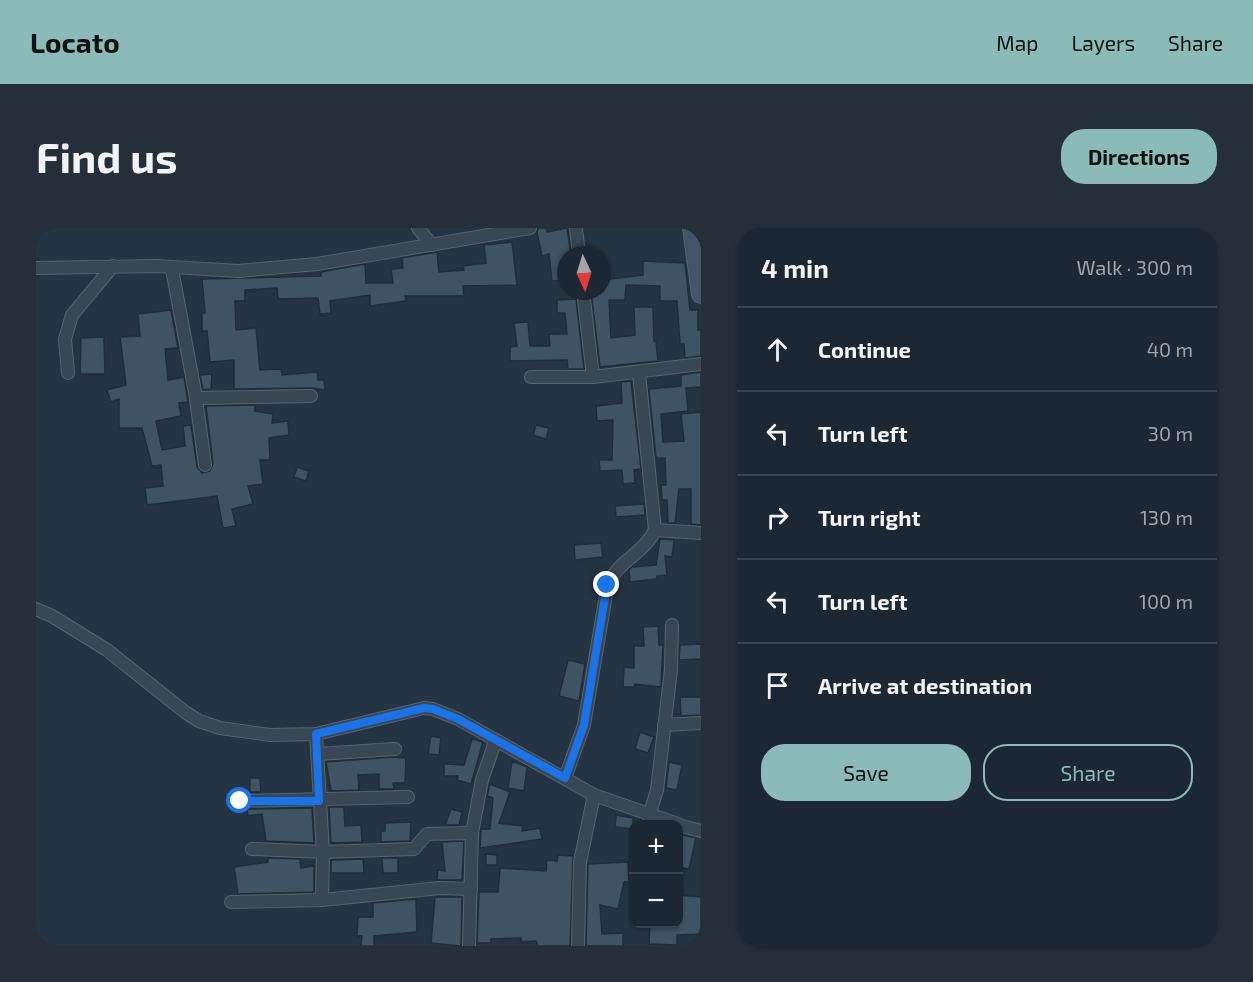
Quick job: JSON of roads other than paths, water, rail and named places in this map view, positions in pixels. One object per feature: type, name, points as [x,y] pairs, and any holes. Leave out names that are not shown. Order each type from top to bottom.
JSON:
[{"type":"street","points":[[36,268],[113,266],[238,271],[295,266],[530,228]]},
{"type":"street","points":[[576,228],[578,246]]},
{"type":"street","points":[[692,228],[701,294]]},
{"type":"street","points":[[419,230],[432,245]]},
{"type":"street","points":[[68,373],[66,339],[72,315],[113,266]]},
{"type":"street","points":[[172,269],[196,398],[205,465]]},
{"type":"street","points":[[584,300],[592,377]]},
{"type":"street","points":[[531,377],[592,377],[701,364]]},
{"type":"street","points":[[569,769],[584,725],[608,583],[619,566],[649,540],[655,530],[639,373]]},
{"type":"street","points":[[196,398],[311,396]]},
{"type":"street","points":[[655,530],[701,533]]},
{"type":"street","points":[[36,609],[52,616],[107,650],[199,721],[220,728],[270,735],[316,734],[429,708],[458,719],[495,742],[569,769],[594,795],[651,812],[668,820]]},
{"type":"street","points":[[651,812],[657,790],[671,669],[672,625]]},
{"type":"street","points":[[664,725],[701,723]]},
{"type":"street","points":[[316,734],[323,852],[322,900]]},
{"type":"street","points":[[469,946],[472,833],[482,780],[495,742]]},
{"type":"street","points":[[318,753],[395,748]]},
{"type":"street","points":[[578,946],[580,862],[594,795]]},
{"type":"street","points":[[240,801],[319,801],[408,797]]},
{"type":"street","points":[[683,826],[701,831]]},
{"type":"street","points":[[252,849],[323,852],[414,849],[427,834],[472,833]]},
{"type":"street","points":[[231,902],[322,900],[440,888],[471,889]]}]
